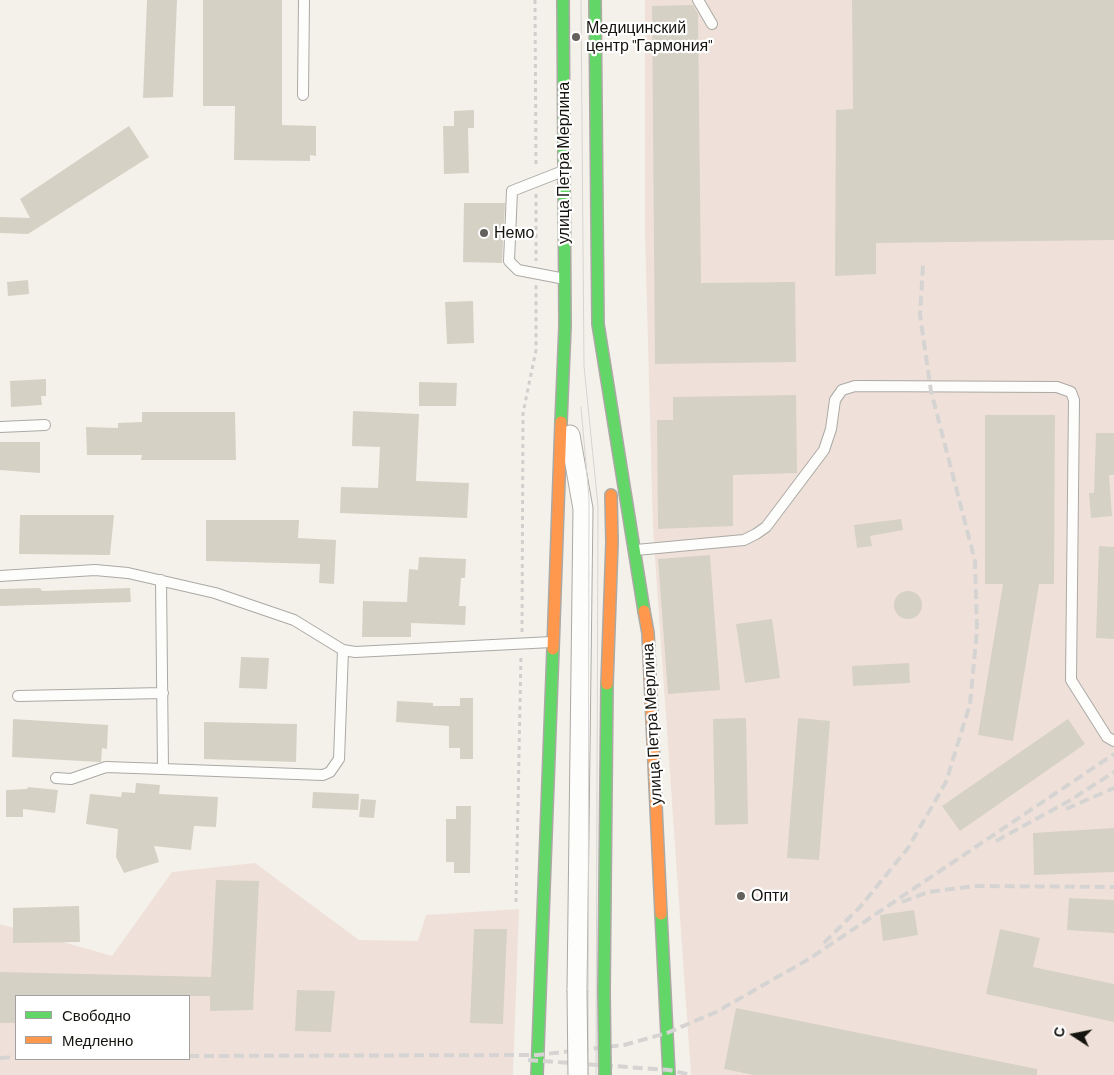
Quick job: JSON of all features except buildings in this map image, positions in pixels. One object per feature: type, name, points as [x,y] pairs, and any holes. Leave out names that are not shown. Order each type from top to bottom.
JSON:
[{"type":"main road","name":"улица Петра Мерлина","points":[[537,1075],[566,326],[563,0]]},
{"type":"main road","name":"улица Петра Мерлина","points":[[595,0],[598,324],[648,634],[669,1075]]},
{"type":"main road","name":"улица Петра Мерлина","points":[[605,1075],[607,627],[612,542],[606,377]]},
{"type":"street","points":[[566,326],[598,324]]},
{"type":"street","name":"улица Петра Мерлина","points":[[562,395],[583,509],[577,990],[578,1075]]},
{"type":"lane","points":[[304,0],[304,95]]},
{"type":"lane","points":[[698,0],[712,24]]},
{"type":"lane","points":[[564,171],[516,188],[510,196],[509,261],[518,270],[565,279]]},
{"type":"lane","points":[[634,551],[744,540],[766,527],[824,450],[831,429],[835,400],[842,390],[855,386],[1057,387],[1071,392],[1074,400],[1071,680],[1107,737],[1114,741]]},
{"type":"lane","points":[[0,427],[45,426]]},
{"type":"lane","points":[[0,576],[113,570],[161,580],[215,593],[294,620],[343,650],[355,652],[553,642]]},
{"type":"lane","points":[[161,580],[163,769]]},
{"type":"lane","points":[[56,778],[71,779],[106,767],[323,774],[330,772],[339,759],[343,650]]},
{"type":"lane","points":[[18,696],[163,693]]},
{"type":"path","points":[[516,902],[522,643],[523,413],[536,350],[535,0]]},
{"type":"shaded area","points":[[645,0],[1114,0],[1114,1075],[691,1075],[653,530],[645,233]]},
{"type":"shaded area","points":[[255,863],[359,940],[418,941],[426,915],[519,909],[513,1075],[0,1075],[0,924],[112,956],[172,872]]},
{"type":"tram line","points":[[581,0],[584,366],[598,506],[596,1075]]},
{"type":"tram line","points":[[581,407],[589,498],[588,1075]]},
{"type":"railway","points":[[824,943],[860,907],[908,848],[946,782],[970,704],[977,630],[975,561],[931,391],[920,315],[923,265]]},
{"type":"railway","points":[[190,1056],[537,1055],[624,1045],[667,1033],[716,1012],[809,959],[1114,754]]},
{"type":"railway","points":[[996,841],[1069,801],[1114,772]]},
{"type":"railway","points":[[1066,809],[1114,788]]},
{"type":"railway","points":[[902,902],[928,892],[975,886],[1114,887]]},
{"type":"railway","points":[[0,1058],[15,1057]]},
{"type":"railway","points":[[528,1060],[669,1070],[692,1075]]},
{"type":"traffic: fast","points":[[561,422],[565,326],[563,0]]},
{"type":"traffic: fast","points":[[595,0],[598,324],[644,611]]},
{"type":"traffic: fast","points":[[537,1075],[553,649]]},
{"type":"traffic: fast","points":[[604,991],[607,684]]},
{"type":"traffic: fast","points":[[661,914],[669,1075]]},
{"type":"traffic: fast","points":[[604,991],[605,1075]]},
{"type":"traffic: slow","points":[[553,649],[561,422]]},
{"type":"traffic: slow","points":[[607,684],[612,542],[611,495]]},
{"type":"traffic: slow","points":[[644,611],[648,633],[661,914]]},
{"type":"place","name":"Медицинский центр \"Гармония\"","points":[[576,37]]},
{"type":"place","name":"Немо","points":[[484,233]]},
{"type":"place","name":"Опти","points":[[741,896]]}]
